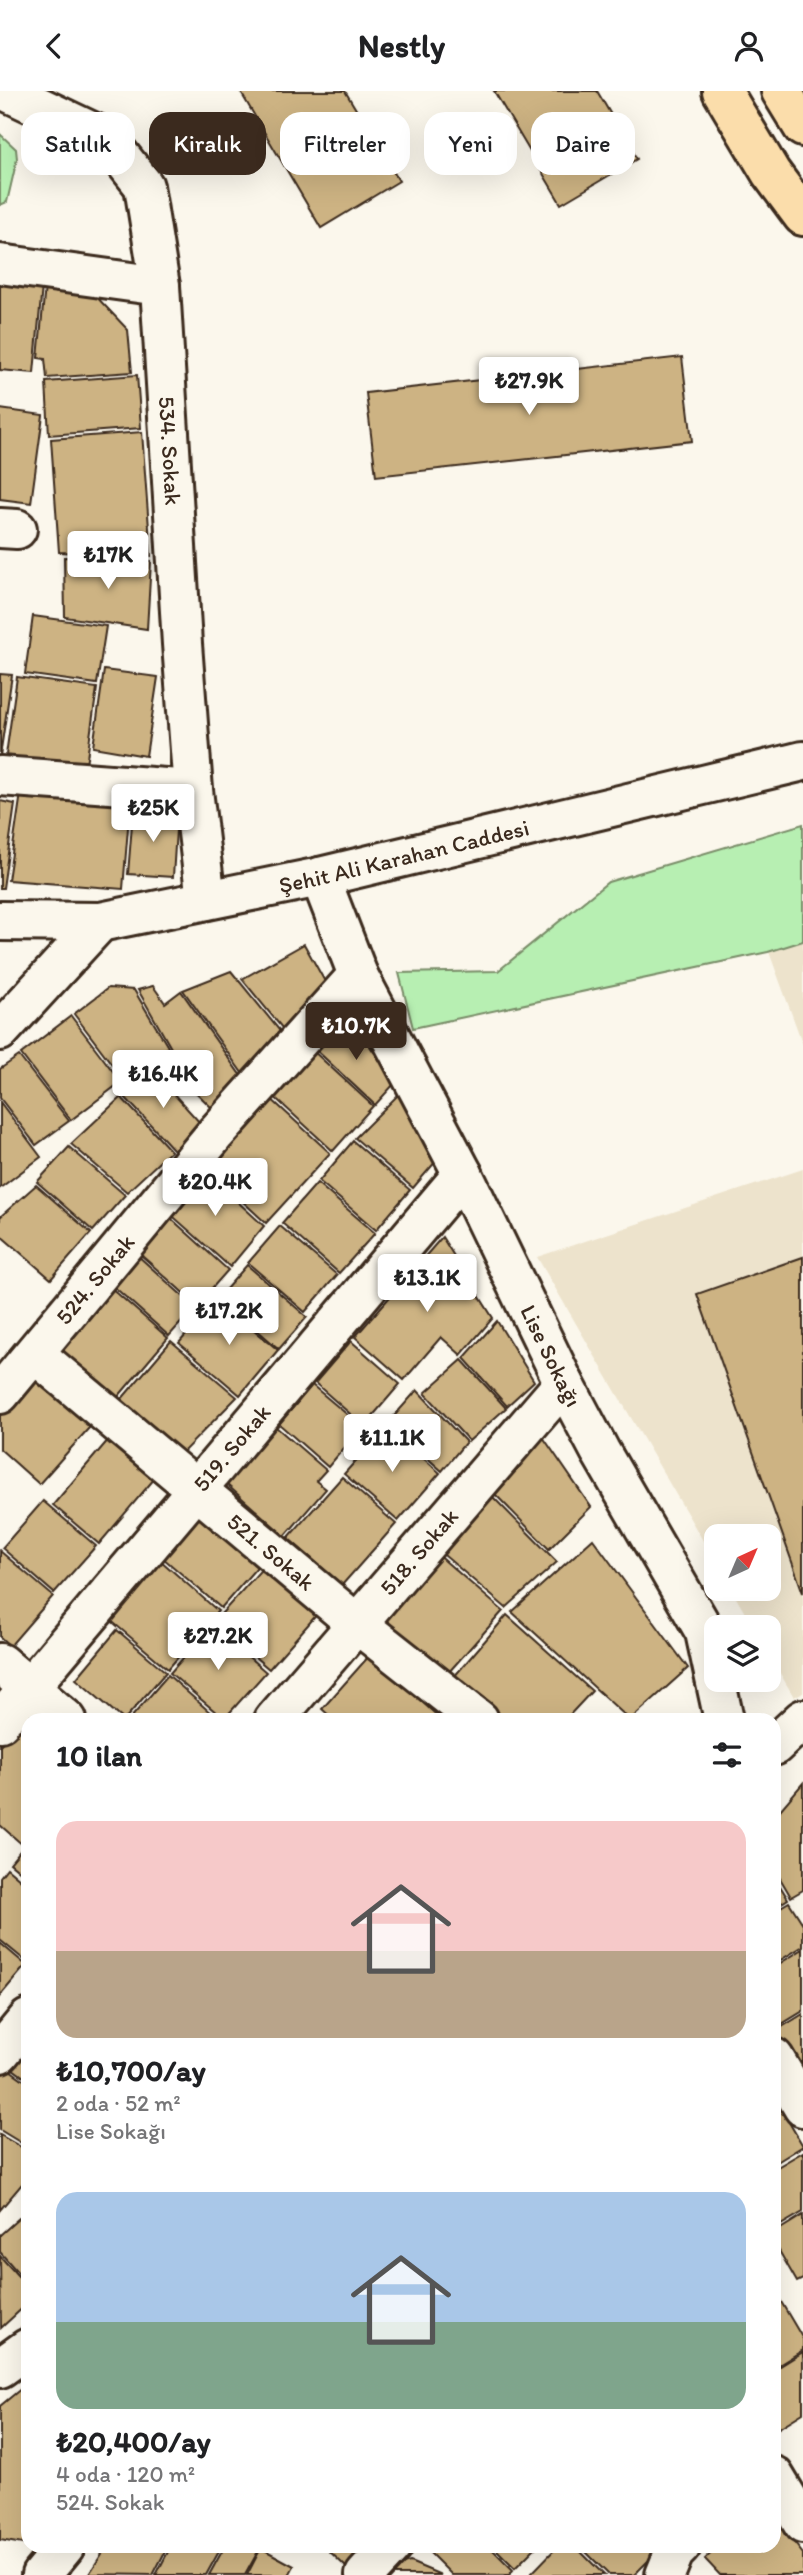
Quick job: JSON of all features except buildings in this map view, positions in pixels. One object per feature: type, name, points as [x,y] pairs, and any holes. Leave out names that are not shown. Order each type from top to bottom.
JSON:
[{"type":"highway","points":[[722,91],[771,173],[803,216]]},
{"type":"highway","points":[[781,91],[803,127]]},
{"type":"street","name":"534. Sokak","points":[[6,91],[107,139],[144,186],[160,286],[182,644],[193,790],[206,900]]},
{"type":"street","points":[[0,264],[160,286]]},
{"type":"street","name":"Şehit Ali Karahan Caddesi","points":[[0,921],[100,922],[320,877],[803,761]]},
{"type":"street","points":[[0,776],[193,790]]},
{"type":"street","name":"Lise Sokağı","points":[[320,877],[358,975],[463,1174],[564,1383],[600,1451],[705,1632],[722,1713]]},
{"type":"street","points":[[0,1031],[100,922]]},
{"type":"street","name":"524. Sokak","points":[[0,1395],[216,1133],[358,975]]},
{"type":"street","name":"519. Sokak","points":[[0,1722],[463,1174]]},
{"type":"street","name":"521. Sokak","points":[[35,1355],[356,1623],[470,1713]]},
{"type":"street","name":"518. Sokak","points":[[280,1713],[564,1383]]},
{"type":"street","points":[[0,1663],[59,1713]]},
{"type":"street","points":[[781,1739],[803,1719]]},
{"type":"street","points":[[0,2053],[21,2027]]},
{"type":"street","points":[[781,2071],[803,2107]]},
{"type":"street","points":[[0,2368],[21,2353]]},
{"type":"street","points":[[781,2488],[803,2524]]},
{"type":"street","points":[[41,2575],[59,2553]]},
{"type":"street","points":[[365,2575],[385,2553]]},
{"type":"street","points":[[665,2575],[674,2553]]},
{"type":"shaded area","points":[[803,941],[803,1045],[769,952]]},
{"type":"shaded area","points":[[803,1169],[803,1692],[794,1697],[781,1675],[781,1615],[746,1615],[738,1601],[781,1601],[781,1524],[704,1524],[704,1542],[537,1257]]},
{"type":"green space","points":[[0,134],[16,149],[17,159],[7,202],[0,205]]},
{"type":"green space","points":[[803,824],[803,941],[768,952],[413,1028],[399,973],[498,971],[608,882]]}]
